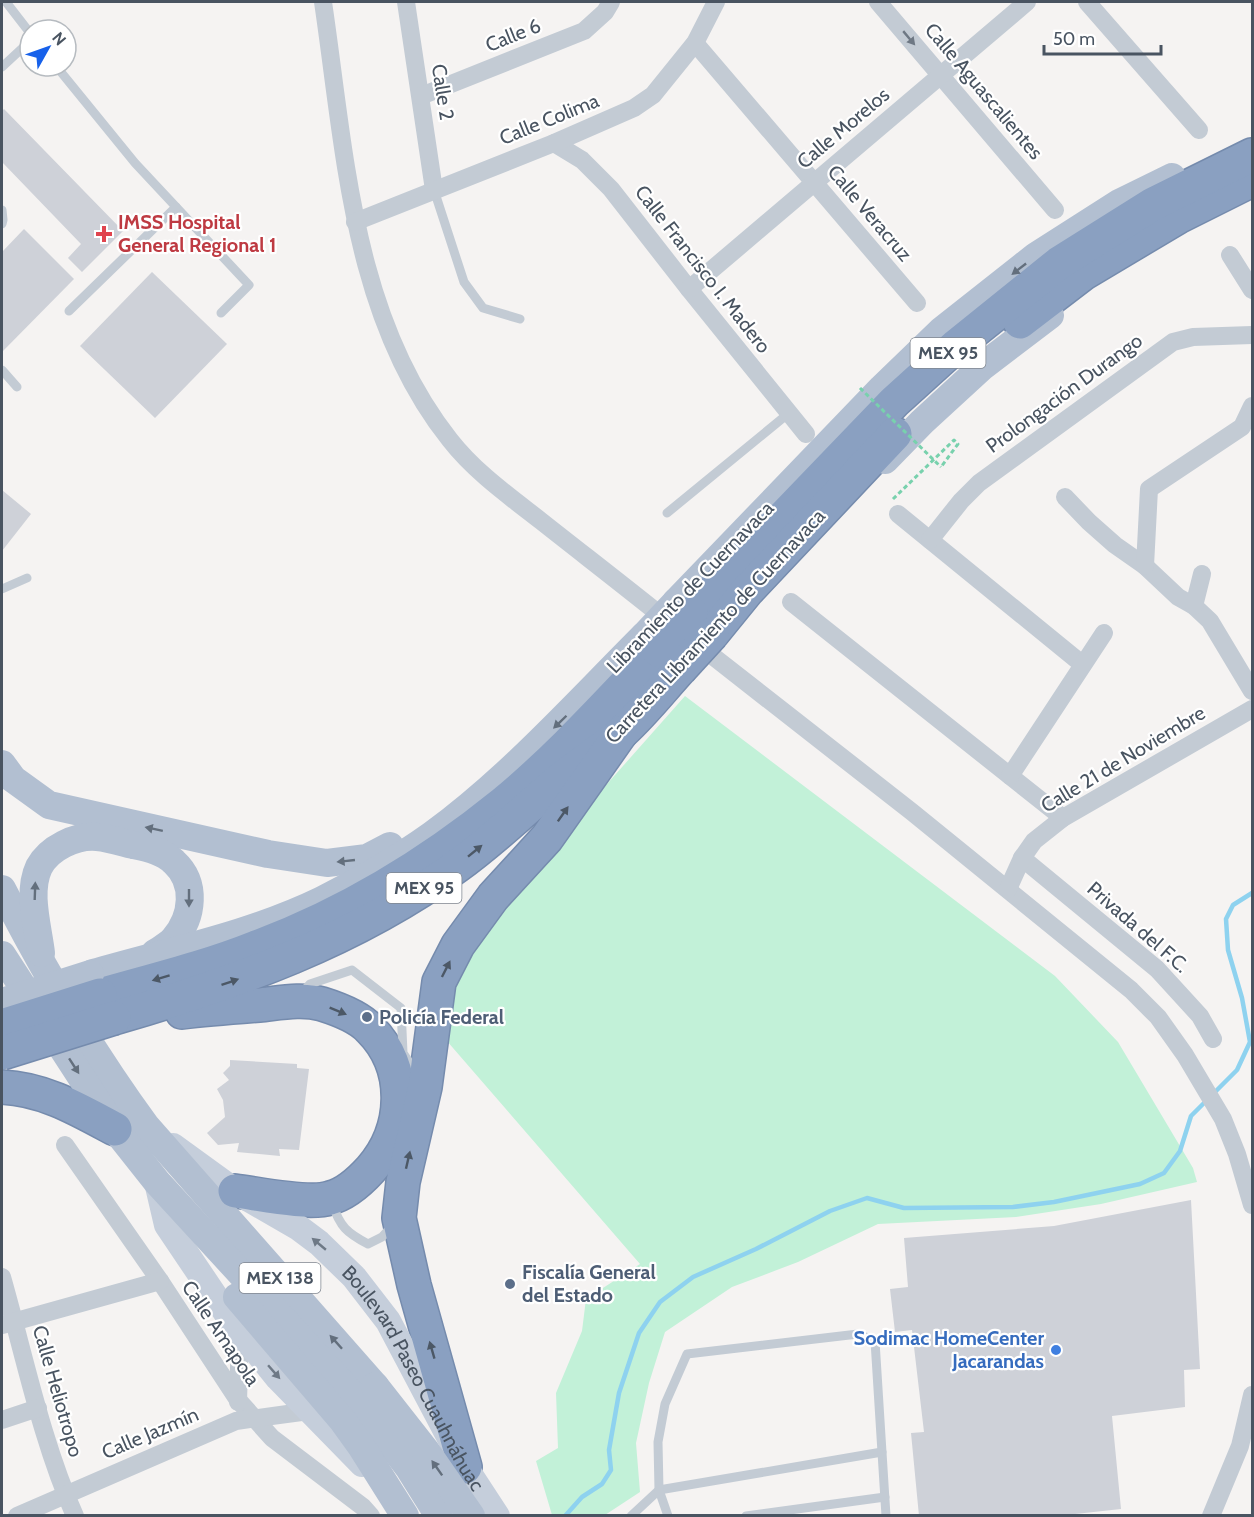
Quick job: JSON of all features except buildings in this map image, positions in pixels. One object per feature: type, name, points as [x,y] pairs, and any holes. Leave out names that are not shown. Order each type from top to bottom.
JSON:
[{"type":"highway","name":"Carretera Libramiento de Cuernavaca","points":[[2,1026],[100,991],[158,979],[257,947],[333,914],[388,884],[443,846],[502,803],[661,652],[894,402],[957,345],[1059,263],[1153,204],[1252,154]]},
{"type":"highway","name":"Carretera Libramiento de Cuernavaca","points":[[693,616],[747,591],[914,413],[974,357],[1084,273],[1178,217],[1252,180]]},
{"type":"highway","name":"Carretera Libramiento de Cuernavaca","points":[[2,1053],[100,991],[178,1000],[265,969],[335,939],[401,903],[456,867],[559,780],[621,733],[661,652]]},
{"type":"highway","points":[[465,1467],[414,1285],[399,1218],[403,1182],[425,1086],[439,982],[458,945],[493,897],[547,838],[621,733]]},
{"type":"highway","points":[[100,991],[320,1004],[346,1014],[369,1028],[385,1047],[397,1074],[399,1103],[392,1136],[378,1161],[360,1181],[330,1198],[301,1200],[235,1191]]},
{"type":"highway","points":[[2,1087],[39,1092],[130,1128]]},
{"type":"main road","name":"Libramiento de Cuernavaca","points":[[693,616],[882,388],[941,331],[1036,256],[1119,203],[1252,137]]},
{"type":"main road","name":"MEX 95","points":[[693,616],[753,597],[922,422],[982,366],[1091,284],[1182,229],[1252,196]]},
{"type":"main road","name":"Libramiento de Cuernavaca","points":[[2,1002],[100,991],[150,956],[248,930],[321,901],[381,869],[424,840],[490,787],[567,715],[661,652]]},
{"type":"main road","points":[[2,764],[13,779],[50,805],[268,854],[327,863],[367,858],[490,787]]},
{"type":"main road","points":[[44,970],[33,888],[40,867],[55,849],[73,840],[95,837],[156,850],[174,862],[187,880],[191,899],[185,923],[173,941],[150,956]]},
{"type":"main road","name":"MEX 138","points":[[2,889],[44,970]]},
{"type":"main road","name":"Boulevard Paseo Cuauhnáhuac","points":[[3,960],[130,1128],[184,1170],[375,1386],[426,1451],[471,1515]]},
{"type":"main road","name":"Boulevard Paseo Cuauhnáhuac","points":[[44,970],[116,1086],[130,1128],[157,1182],[238,1283],[358,1401],[409,1468],[440,1515]]},
{"type":"main road","name":"Boulevard Paseo Cuauhnáhuac","points":[[130,1128],[299,1228],[319,1243],[354,1277],[382,1313],[402,1345],[465,1467],[497,1515]]},
{"type":"main road","name":"Boulevard Paseo Cuauhnáhuac","points":[[157,1182],[167,1225],[209,1290],[240,1332],[278,1378],[359,1460],[405,1515]]},
{"type":"main road","points":[[238,1283],[361,1446],[405,1515]]},
{"type":"main road","points":[[447,1515],[458,1507],[466,1492],[465,1467]]},
{"type":"street","points":[[323,2],[355,222],[370,276],[393,342],[420,399],[458,449],[488,480],[1008,889],[1127,986],[1158,1017],[1185,1055],[1223,1119],[1237,1154],[1252,1205]]},
{"type":"street","name":"Calle 2","points":[[408,2],[434,190]]},
{"type":"street","name":"Calle 6","points":[[421,96],[584,31],[605,12],[611,2]]},
{"type":"street","name":"Calle Colima","points":[[355,222],[554,143],[634,108],[653,95],[694,43],[716,2]]},
{"type":"street","name":"Calle Aguascalientes","points":[[878,2],[1055,210]]},
{"type":"street","name":"Calle Morelos","points":[[688,289],[1027,2]]},
{"type":"street","points":[[1087,2],[1199,130]]},
{"type":"street","name":"Calle Veracruz","points":[[694,43],[917,303]]},
{"type":"street","name":"Calle Francisco I. Madero","points":[[554,143],[582,160],[611,189],[688,289],[806,434]]},
{"type":"street","points":[[1230,255],[1252,289]]},
{"type":"street","name":"Prolongación Durango","points":[[930,540],[979,483],[1173,342],[1193,338],[1252,335]]},
{"type":"street","points":[[1145,566],[1149,489],[1242,427],[1252,406]]},
{"type":"street","points":[[1065,497],[1115,545],[1145,566],[1178,597],[1194,606],[1210,621],[1252,691]]},
{"type":"street","points":[[898,514],[1082,664]]},
{"type":"street","points":[[1194,606],[1202,574]]},
{"type":"street","points":[[790,602],[1063,818]]},
{"type":"street","points":[[1010,776],[1104,633]]},
{"type":"street","name":"Calle 21 de Noviembre","points":[[1008,889],[1022,858],[1034,841],[1063,818],[1252,709]]},
{"type":"street","name":"Privada del F.C.","points":[[1022,858],[1157,969],[1200,1016],[1213,1039]]},
{"type":"street","name":"Calle Amapola","points":[[65,1145],[160,1281],[238,1400],[244,1420],[272,1438],[371,1515]]},
{"type":"street","name":"Calle Heliotropo","points":[[2,1277],[8,1323],[65,1494],[75,1515]]},
{"type":"street","points":[[8,1323],[160,1281]]},
{"type":"street","points":[[238,1400],[240,1332]]},
{"type":"street","points":[[1211,1515],[1240,1446],[1252,1395]]},
{"type":"street","points":[[2,1420],[38,1408]]},
{"type":"street","name":"Calle Jazmín","points":[[17,1515],[244,1420],[309,1411]]},
{"type":"lane","points":[[6,2],[18,18]]},
{"type":"lane","points":[[2,67],[18,52]]},
{"type":"lane","points":[[66,78],[135,163],[249,285],[221,313]]},
{"type":"lane","points":[[434,190],[464,282],[483,308],[520,319]]},
{"type":"lane","points":[[69,311],[176,207]]},
{"type":"lane","points":[[2,210],[2,224]]},
{"type":"lane","points":[[2,370],[17,387]]},
{"type":"lane","points":[[667,513],[789,413]]},
{"type":"lane","points":[[2,589],[27,578]]},
{"type":"lane","points":[[294,1001],[310,984],[352,970],[401,1008],[403,1053],[425,1086]]},
{"type":"lane","points":[[330,1198],[338,1220],[349,1234],[368,1244],[382,1237],[399,1218]]},
{"type":"lane","points":[[668,1515],[659,1490],[658,1442],[665,1404],[687,1354],[858,1334],[875,1341],[886,1515]]},
{"type":"lane","points":[[631,1515],[659,1490],[882,1452]]},
{"type":"lane","points":[[746,1515],[885,1497]]},
{"type":"path","points":[[860,388],[941,467],[958,444],[954,440],[887,505],[898,514]]},
{"type":"green space","points":[[685,696],[1055,976],[1118,1042],[1193,1168],[1197,1182],[1101,1204],[1016,1217],[878,1224],[798,1262],[732,1287],[665,1332],[649,1383],[636,1443],[640,1492],[605,1515],[552,1515],[536,1461],[558,1448],[556,1393],[582,1331],[586,1299],[640,1264],[440,1033],[453,987],[491,915]]},
{"type":"waterway","points":[[1212,1095],[1237,1070],[1250,1042],[1242,998],[1228,950],[1226,919],[1233,905],[1252,893]]},
{"type":"waterway","points":[[565,1516],[582,1497],[602,1484],[611,1470],[609,1450],[619,1393],[639,1333],[660,1302],[693,1277],[756,1249],[830,1211],[867,1198],[904,1208],[1013,1207],[1054,1202],[1140,1184],[1164,1173],[1180,1151],[1191,1116],[1206,1101]]},
{"type":"place","name":"IMSS Hospital General Regional 1","points":[[104,234]]},
{"type":"place","name":"Policía Federal","points":[[367,1017]]},
{"type":"place","name":"Fiscalía General del Estado","points":[[510,1284]]},
{"type":"place","name":"Sodimac HomeCenter Jacarandas","points":[[1056,1350]]}]
